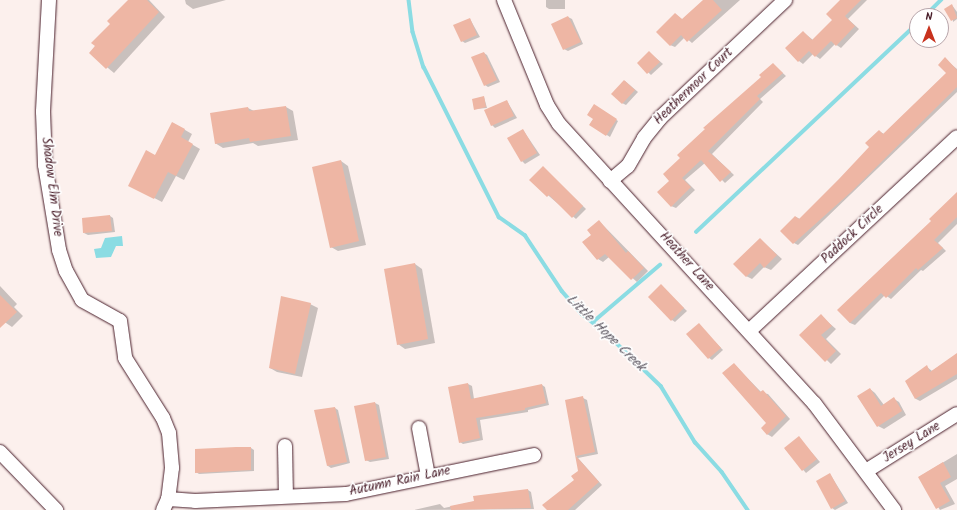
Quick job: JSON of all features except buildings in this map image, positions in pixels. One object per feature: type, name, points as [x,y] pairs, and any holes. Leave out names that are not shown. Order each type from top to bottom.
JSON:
[{"type":"street","name":"Shadow Elm Drive","points":[[49,0],[45,36],[43,112],[45,165],[59,250],[68,277],[82,300],[120,320],[124,358],[164,418],[172,449],[166,505]]},
{"type":"street","name":"Heather Lane","points":[[504,0],[547,105],[558,124],[749,331],[824,415],[894,510]]},
{"type":"street","name":"Heathermoor Court","points":[[610,181],[628,166],[644,138],[660,118],[785,0]]},
{"type":"street","name":"Paddock Circle","points":[[749,331],[957,137]]},
{"type":"street","name":"Jersey Lane","points":[[866,471],[957,414]]},
{"type":"street","points":[[419,428],[428,476]]},
{"type":"street","points":[[284,446],[286,496]]},
{"type":"street","points":[[0,452],[56,510]]},
{"type":"street","name":"Autumn Rain Lane","points":[[166,505],[194,501],[346,494],[534,455]]},
{"type":"water","points":[[122,236],[123,246],[116,246],[111,257],[96,258],[94,249],[101,248],[105,238]]},
{"type":"waterway","name":"Little Hope Creek","points":[[409,0],[413,32],[424,67],[499,217],[525,235],[562,291],[582,314],[605,332],[661,386],[695,442],[722,472],[748,510]]},
{"type":"waterway","points":[[933,8],[941,0]]},
{"type":"waterway","points":[[696,232],[909,32]]},
{"type":"waterway","points":[[593,322],[660,265]]}]
